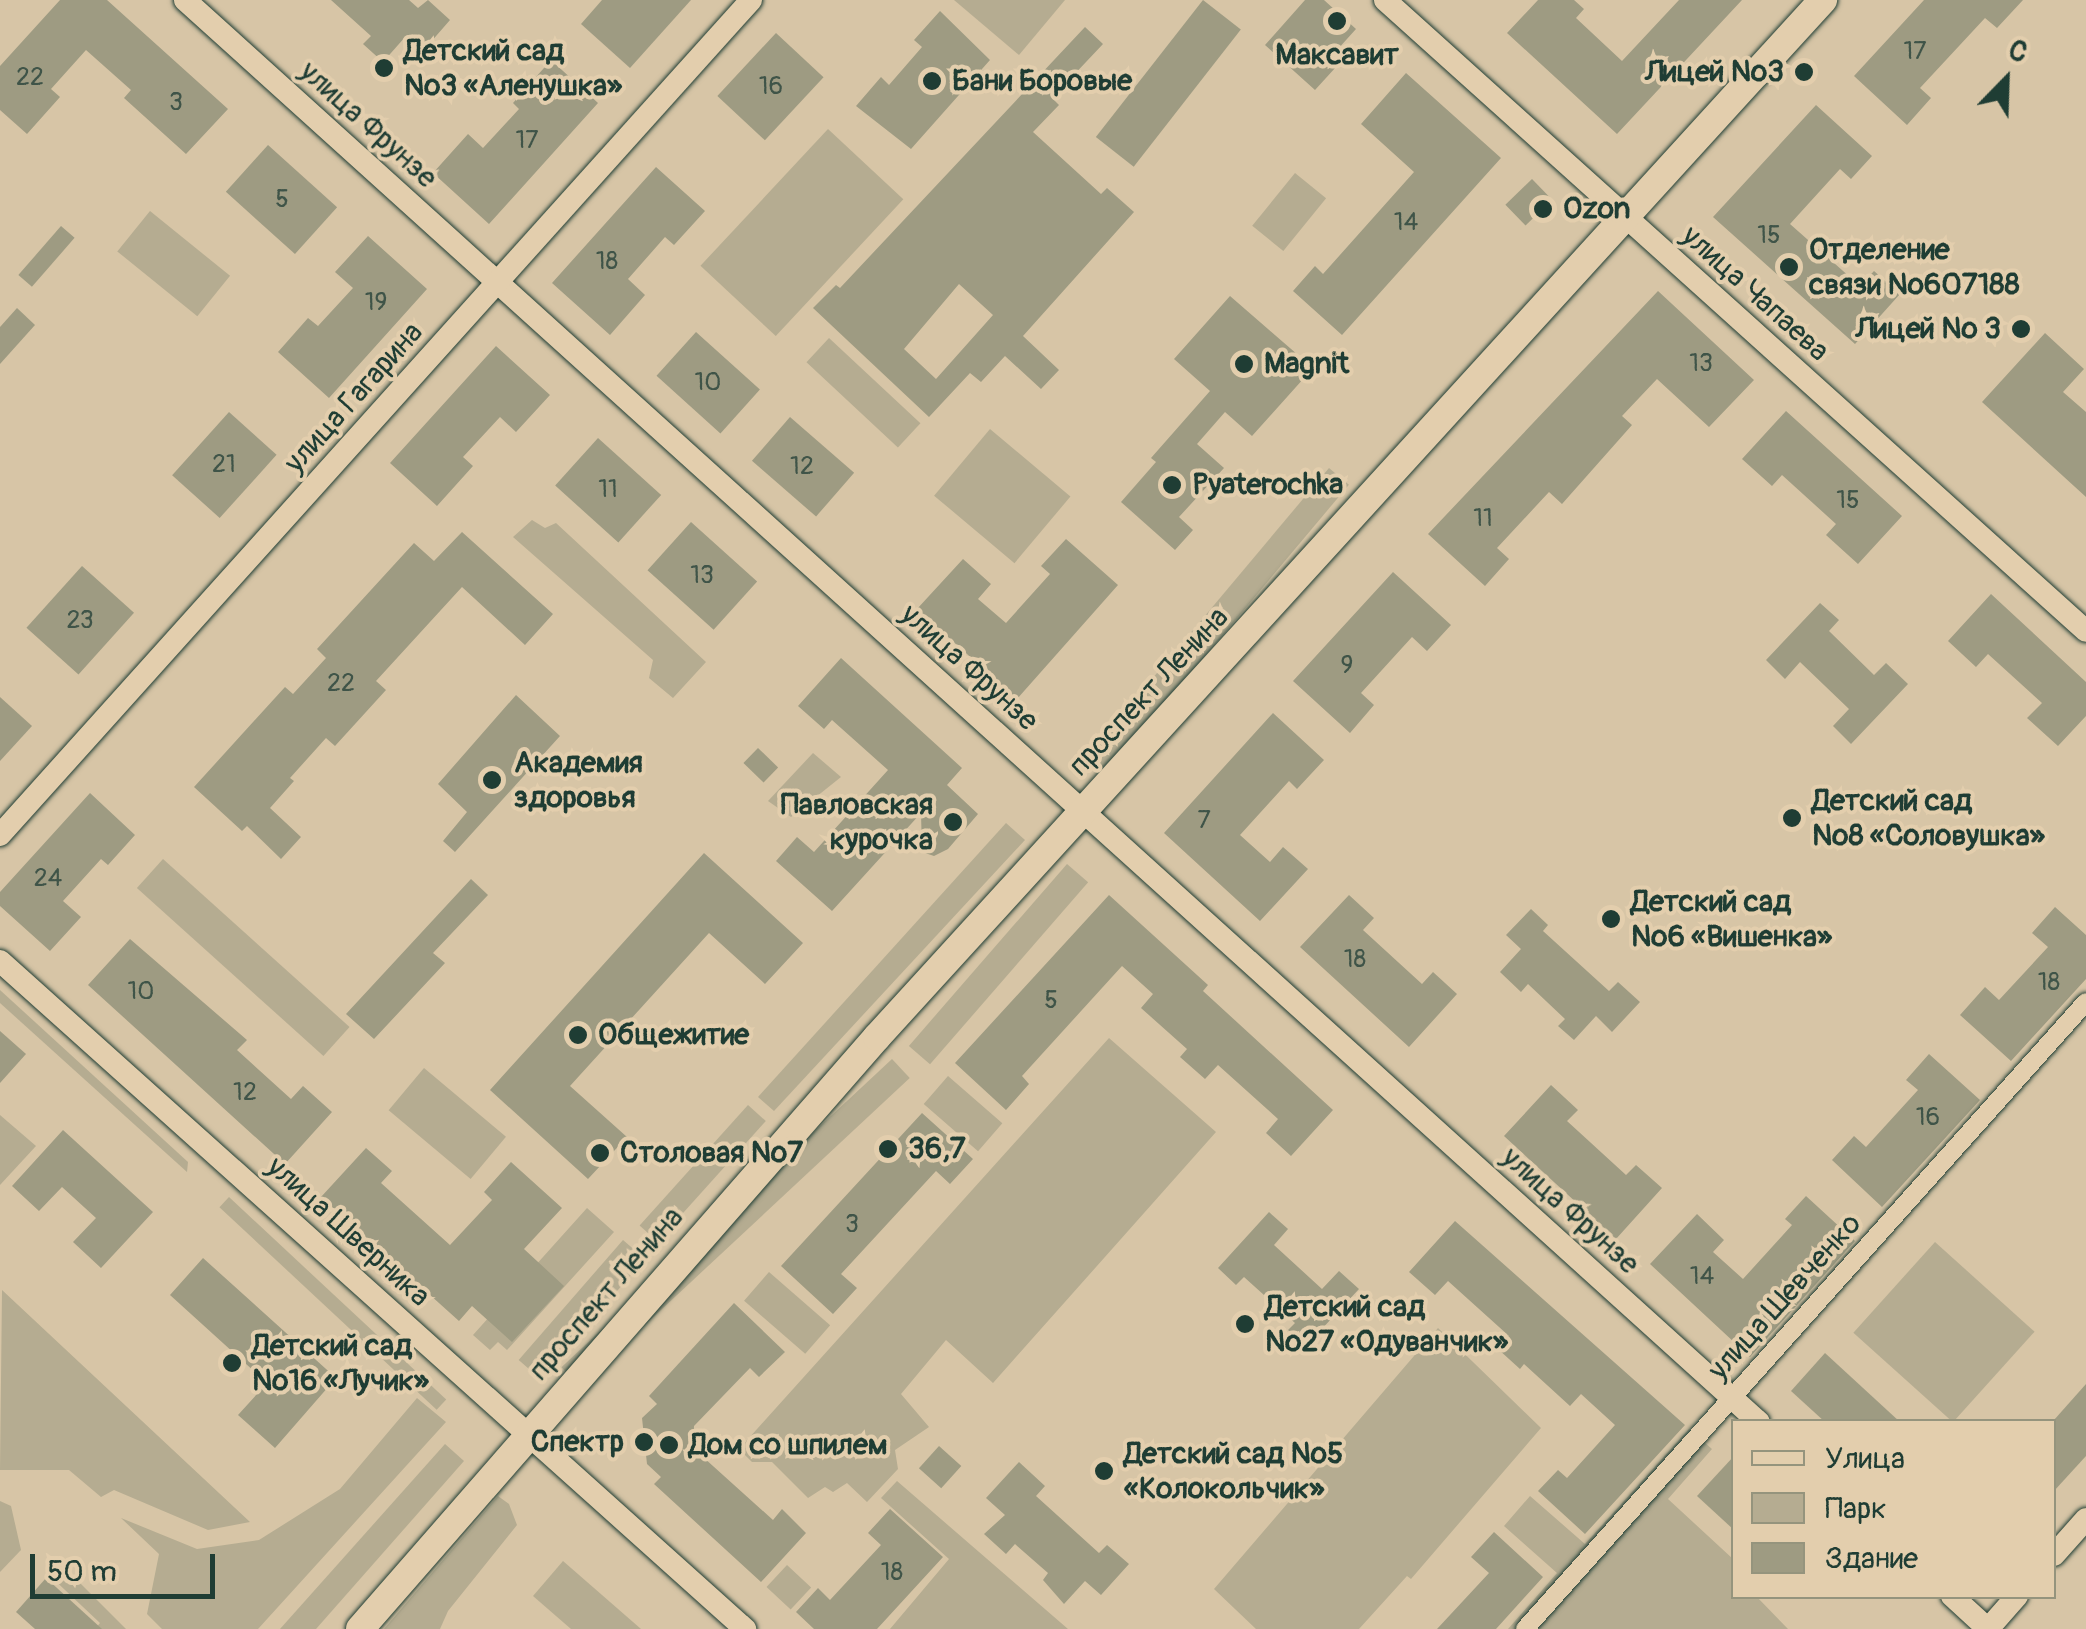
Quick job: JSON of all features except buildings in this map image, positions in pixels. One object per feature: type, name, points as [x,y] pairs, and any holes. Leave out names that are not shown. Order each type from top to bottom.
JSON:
[{"type":"street","name":"улица Фрунзе","points":[[184,0],[1755,1419]]},
{"type":"street","name":"улица Гагарина","points":[[0,835],[751,0]]},
{"type":"street","name":"улица Чапаева","points":[[1384,0],[2086,632]]},
{"type":"street","name":"проспект Ленина","points":[[360,1629],[788,1135],[1823,0]]},
{"type":"street","name":"улица Шверника","points":[[0,961],[744,1629]]},
{"type":"street","name":"улица Шевченко","points":[[1526,1629],[2086,1002]]},
{"type":"street","points":[[2056,1554],[2086,1519]]},
{"type":"street","points":[[1955,1599],[1988,1629],[2014,1599]]},
{"type":"green space","points":[[954,0],[1065,0],[1019,55]]},
{"type":"green space","points":[[828,129],[903,199],[776,336],[700,266]]},
{"type":"green space","points":[[1295,173],[1326,198],[1283,251],[1252,226]]},
{"type":"green space","points":[[150,211],[230,276],[197,316],[117,251]]},
{"type":"green space","points":[[829,338],[920,423],[898,447],[806,362]]},
{"type":"green space","points":[[990,429],[1070,496],[1015,563],[934,496]]},
{"type":"green space","points":[[1329,468],[1349,485],[1107,773],[1087,756]]},
{"type":"green space","points":[[532,520],[545,528],[556,523],[706,662],[673,698],[649,678],[653,660],[513,537]]},
{"type":"green space","points":[[813,753],[841,777],[791,817],[768,801]]},
{"type":"green space","points":[[1006,823],[1025,840],[774,1111],[758,1097]]},
{"type":"green space","points":[[163,859],[350,1027],[323,1056],[137,888]]},
{"type":"green space","points":[[1067,864],[1088,882],[930,1064],[909,1046]]},
{"type":"green space","points":[[0,990],[188,1162],[187,1172],[0,1003]]},
{"type":"green space","points":[[1109,1038],[1216,1132],[993,1383],[946,1340],[901,1394],[929,1427],[895,1450],[898,1469],[867,1502],[847,1483],[833,1492],[825,1487],[808,1498],[772,1462],[752,1462],[739,1449]]},
{"type":"green space","points":[[892,1059],[910,1078],[579,1386],[561,1367]]},
{"type":"green space","points":[[424,1068],[506,1137],[471,1179],[389,1110]]},
{"type":"green space","points":[[948,1076],[1002,1123],[978,1151],[924,1104]]},
{"type":"green space","points":[[748,1105],[766,1121],[657,1241],[640,1225]]},
{"type":"green space","points":[[0,1115],[36,1146],[0,1185]]},
{"type":"green space","points":[[229,1197],[446,1400],[437,1410],[219,1207]]},
{"type":"green space","points":[[587,1208],[614,1232],[507,1350],[498,1342],[490,1350],[473,1335]]},
{"type":"green space","points":[[623,1240],[645,1259],[541,1379],[519,1360]]},
{"type":"green space","points":[[1935,1242],[2035,1332],[1956,1419],[1949,1419],[1853,1333]]},
{"type":"green space","points":[[769,1272],[830,1325],[805,1354],[744,1301]]},
{"type":"green space","points":[[2,1290],[250,1522],[208,1530],[114,1490],[101,1497],[69,1470],[0,1470]]},
{"type":"green space","points":[[1438,1328],[1541,1428],[1411,1579],[1407,1576],[1359,1629],[1256,1629],[1214,1589]]},
{"type":"green space","points":[[417,1398],[446,1422],[258,1629],[162,1629],[147,1614],[159,1554],[121,1518],[197,1549],[259,1540],[340,1489]]},
{"type":"green space","points":[[1689,1429],[1712,1449],[1668,1499],[1731,1557],[1731,1599],[1759,1599],[1788,1629],[1508,1629],[1557,1573],[1504,1526],[1530,1496],[1585,1544]]},
{"type":"green space","points":[[445,1444],[464,1461],[316,1629],[280,1629]]},
{"type":"green space","points":[[897,1481],[1068,1629],[890,1629],[949,1559],[881,1498]]},
{"type":"green space","points":[[498,1496],[509,1504],[517,1525],[448,1611],[440,1629],[384,1629]]},
{"type":"green space","points":[[0,1501],[11,1506],[21,1550],[0,1572]]},
{"type":"green space","points":[[563,1561],[641,1629],[571,1629],[533,1596]]},
{"type":"green space","points":[[59,1562],[126,1629],[95,1629],[100,1623],[47,1573]]},
{"type":"green space","points":[[787,1565],[811,1588],[791,1609],[767,1587]]},
{"type":"place","name":"Максавит","points":[[1337,21]]},
{"type":"place","name":"Детский сад №3 «Аленушка»","points":[[384,68]]},
{"type":"place","name":"Лицей №3","points":[[1804,72]]},
{"type":"place","name":"Бани Боровые","points":[[932,81]]},
{"type":"place","name":"Ozon","points":[[1543,209]]},
{"type":"place","name":"Отделение связи №607188","points":[[1789,267]]},
{"type":"place","name":"Лицей № 3","points":[[2021,329]]},
{"type":"place","name":"Magnit","points":[[1244,364]]},
{"type":"place","name":"Pyaterochka","points":[[1172,485]]},
{"type":"place","name":"Академия здоровья","points":[[492,780]]},
{"type":"place","name":"Детский сад №8 «Соловушка»","points":[[1792,818]]},
{"type":"place","name":"Павловская курочка","points":[[953,822]]},
{"type":"place","name":"Детский сад №6 «Вишенка»","points":[[1611,919]]},
{"type":"place","name":"Общежитие","points":[[578,1035]]},
{"type":"place","name":"36,7","points":[[888,1149]]},
{"type":"place","name":"Столовая №7","points":[[600,1153]]},
{"type":"place","name":"Детский сад №27 «Одуванчик»","points":[[1245,1324]]},
{"type":"place","name":"Детский сад №16 «Лучик»","points":[[232,1363]]},
{"type":"place","name":"Спектр","points":[[644,1442]]},
{"type":"place","name":"Дом со шпилем","points":[[669,1445]]},
{"type":"place","name":"Детский сад №5 «Колокольчик»","points":[[1104,1471]]}]
